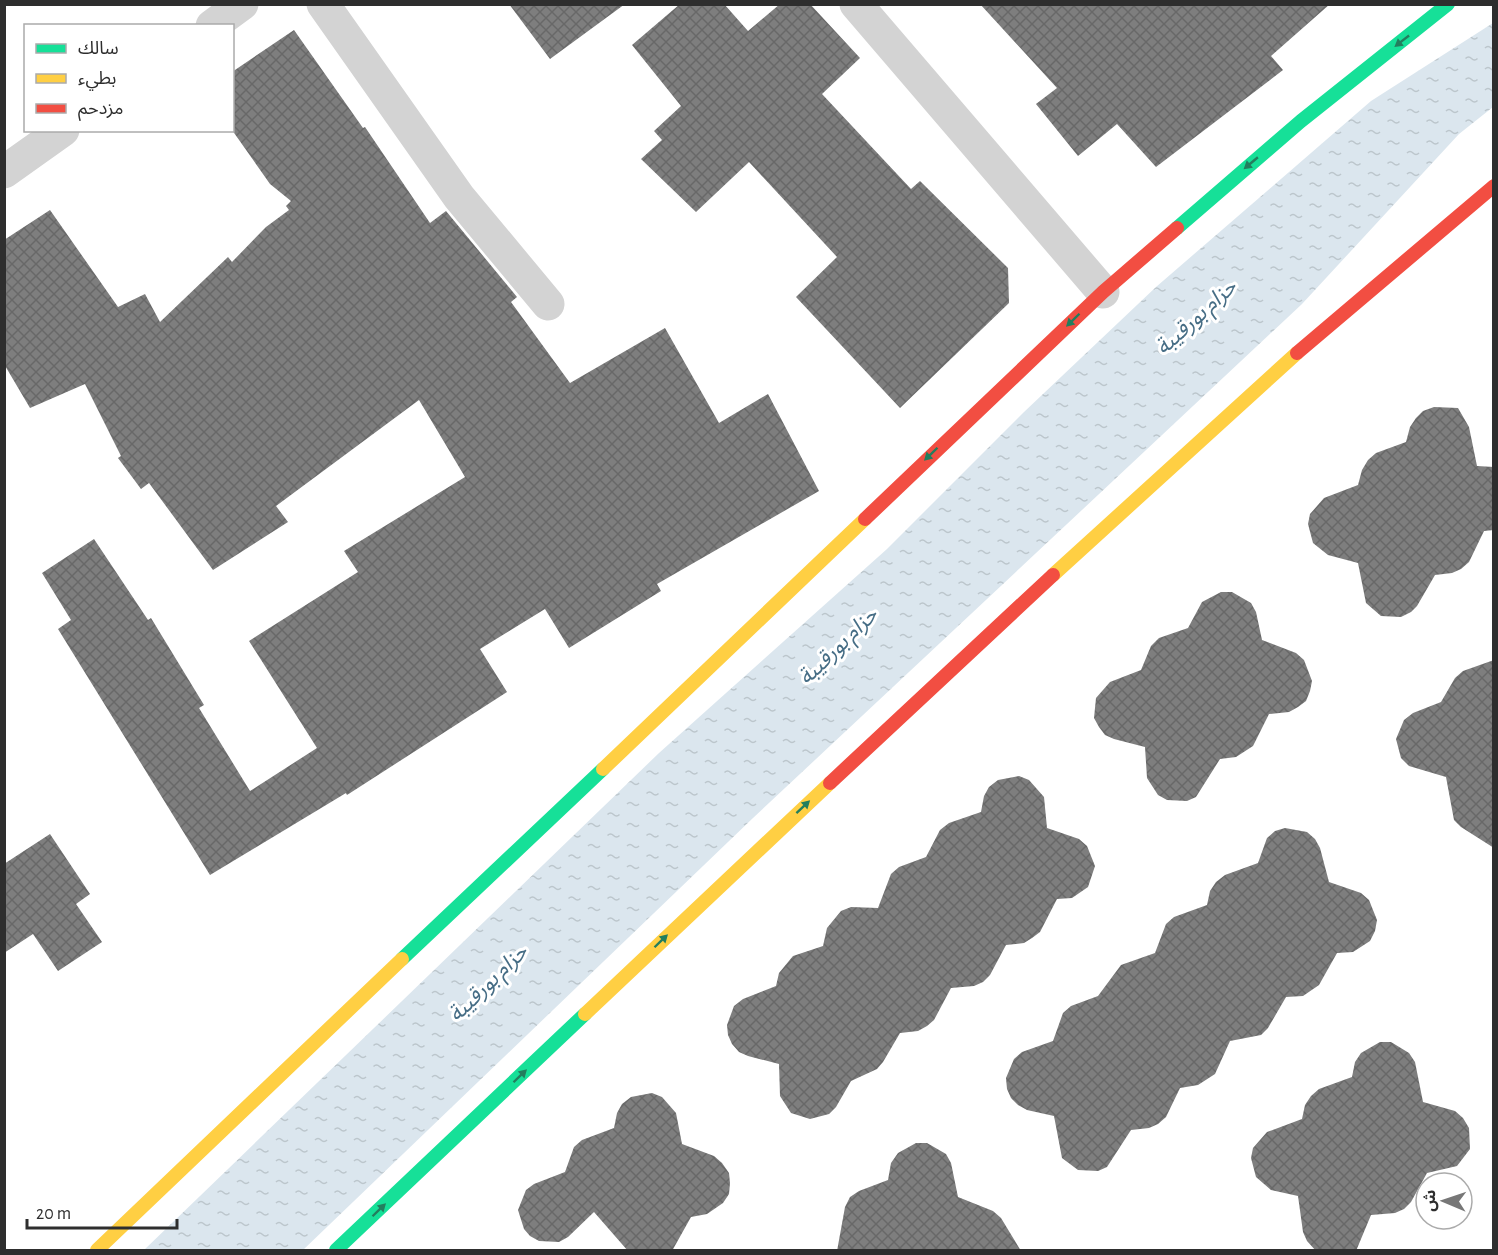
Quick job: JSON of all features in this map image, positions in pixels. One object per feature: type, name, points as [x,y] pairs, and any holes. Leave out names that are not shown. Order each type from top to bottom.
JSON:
[{"type":"highway","points":[[97,1251],[1103,291],[1301,121],[1448,4]]},
{"type":"highway","points":[[336,1251],[760,847],[1241,400],[1395,266],[1494,186]]},
{"type":"street","points":[[216,24],[242,4]]},
{"type":"street","points":[[323,4],[459,197],[548,304]]},
{"type":"street","points":[[856,4],[1103,291]]},
{"type":"street","points":[[4,172],[60,132]]},
{"type":"water","name":"حزام بورقيبة","points":[[1493,23],[1493,107],[1459,134],[1302,304],[753,818],[303,1250],[144,1250],[659,753],[887,549],[1024,412],[1156,287],[1371,101]]},
{"type":"building","points":[[509,4],[625,4],[550,59]]},
{"type":"building","points":[[680,4],[724,4],[748,31],[780,4],[810,4],[860,58],[822,94],[911,189],[920,181],[1008,268],[1009,303],[900,408],[796,297],[837,257],[749,162],[696,212],[641,159],[662,140],[654,131],[681,106],[632,45]]},
{"type":"building","points":[[980,4],[1330,4],[1271,56],[1283,70],[1156,167],[1117,124],[1078,156],[1036,104],[1057,88]]},
{"type":"building","points":[[294,30],[363,128],[365,127],[430,223],[446,211],[517,297],[511,302],[570,383],[665,328],[719,423],[768,394],[819,491],[657,584],[661,591],[569,648],[545,609],[480,649],[507,692],[347,795],[346,793],[210,875],[58,629],[71,620],[42,573],[94,539],[148,620],[151,618],[204,705],[199,708],[250,791],[317,748],[249,641],[358,572],[344,551],[465,477],[419,400],[276,506],[288,522],[213,570],[149,483],[141,489],[118,458],[121,456],[85,384],[30,408],[4,364],[4,240],[50,210],[118,307],[145,294],[160,322],[228,257],[232,262],[266,227],[289,210],[286,206],[291,201],[270,184],[233,132],[234,71]]},
{"type":"building","points":[[1434,407],[1458,408],[1469,427],[1477,466],[1494,467],[1494,530],[1484,531],[1469,562],[1461,569],[1452,573],[1435,575],[1411,612],[1401,617],[1381,616],[1366,603],[1358,563],[1328,555],[1313,543],[1308,524],[1310,514],[1324,498],[1358,485],[1362,470],[1368,460],[1376,453],[1406,442],[1410,427],[1416,418],[1423,411]]},
{"type":"building","points":[[1221,592],[1232,592],[1251,603],[1256,612],[1262,640],[1296,653],[1304,660],[1312,681],[1310,691],[1306,701],[1298,707],[1289,712],[1269,714],[1253,746],[1236,757],[1220,759],[1196,797],[1187,801],[1167,800],[1158,795],[1147,778],[1145,747],[1114,739],[1105,735],[1099,727],[1094,718],[1096,698],[1110,682],[1141,670],[1151,646],[1159,638],[1188,628],[1202,602]]},
{"type":"building","points":[[1494,660],[1494,848],[1454,820],[1446,777],[1409,766],[1401,758],[1396,739],[1404,720],[1413,713],[1441,702],[1455,678],[1463,671]]},
{"type":"building","points":[[1019,776],[1029,780],[1044,797],[1047,828],[1079,839],[1087,846],[1095,866],[1088,887],[1072,898],[1057,899],[1040,932],[1032,938],[1024,943],[1006,945],[990,975],[983,982],[974,986],[951,988],[934,1020],[918,1031],[900,1033],[877,1069],[851,1081],[836,1107],[829,1114],[810,1119],[791,1113],[780,1096],[779,1064],[748,1056],[739,1052],[732,1044],[727,1025],[734,1006],[743,999],[776,986],[779,973],[793,956],[823,946],[827,928],[841,911],[851,907],[878,908],[891,874],[899,867],[926,857],[940,830],[949,823],[981,812],[984,796],[989,787],[998,780]]},
{"type":"building","points":[[1285,828],[1307,832],[1315,839],[1320,848],[1329,882],[1361,893],[1369,900],[1377,920],[1370,941],[1353,952],[1337,953],[1319,985],[1303,996],[1286,997],[1268,1028],[1261,1035],[1230,1041],[1215,1074],[1198,1085],[1180,1088],[1166,1117],[1158,1124],[1149,1128],[1131,1130],[1107,1167],[1098,1171],[1078,1170],[1062,1158],[1054,1116],[1027,1110],[1011,1098],[1006,1078],[1014,1059],[1022,1052],[1053,1041],[1063,1013],[1071,1006],[1098,996],[1121,965],[1155,953],[1166,924],[1174,917],[1207,905],[1210,891],[1216,882],[1225,875],[1258,863],[1267,838],[1275,831]]},
{"type":"building","points":[[50,834],[90,894],[76,904],[102,942],[58,971],[33,934],[4,953],[4,864]]},
{"type":"building","points":[[1380,1042],[1391,1042],[1409,1053],[1415,1062],[1423,1102],[1455,1111],[1463,1118],[1469,1128],[1470,1149],[1457,1166],[1436,1171],[1414,1171],[1414,1197],[1411,1202],[1404,1209],[1395,1213],[1371,1215],[1356,1251],[1316,1251],[1303,1232],[1298,1196],[1271,1190],[1256,1177],[1251,1158],[1253,1148],[1267,1132],[1302,1119],[1305,1105],[1319,1089],[1352,1077],[1355,1062],[1361,1053]]},
{"type":"building","points":[[652,1093],[662,1097],[676,1113],[682,1144],[714,1156],[729,1173],[729,1194],[723,1203],[707,1214],[691,1217],[672,1251],[628,1251],[594,1212],[568,1237],[559,1242],[539,1241],[530,1236],[524,1229],[518,1210],[526,1190],[534,1184],[565,1172],[574,1147],[582,1140],[614,1128],[617,1113],[622,1104],[631,1097]]},
{"type":"building","points":[[916,1143],[927,1143],[946,1154],[951,1163],[958,1197],[993,1211],[1001,1218],[1021,1251],[837,1251],[845,1207],[850,1197],[859,1191],[888,1180],[891,1163],[898,1153]]},
{"type":"traffic: fast","points":[[1177,228],[1301,121],[1448,4]]},
{"type":"traffic: fast","points":[[402,959],[603,769]]},
{"type":"traffic: fast","points":[[336,1250],[585,1014]]},
{"type":"traffic: slow","points":[[1053,575],[1297,353]]},
{"type":"traffic: slow","points":[[603,769],[865,519]]},
{"type":"traffic: slow","points":[[585,1014],[830,783]]},
{"type":"traffic: slow","points":[[97,1250],[402,959]]},
{"type":"traffic: jam","points":[[1297,353],[1494,186]]},
{"type":"traffic: jam","points":[[865,519],[1103,292],[1177,228]]},
{"type":"traffic: jam","points":[[830,783],[1053,575]]}]
